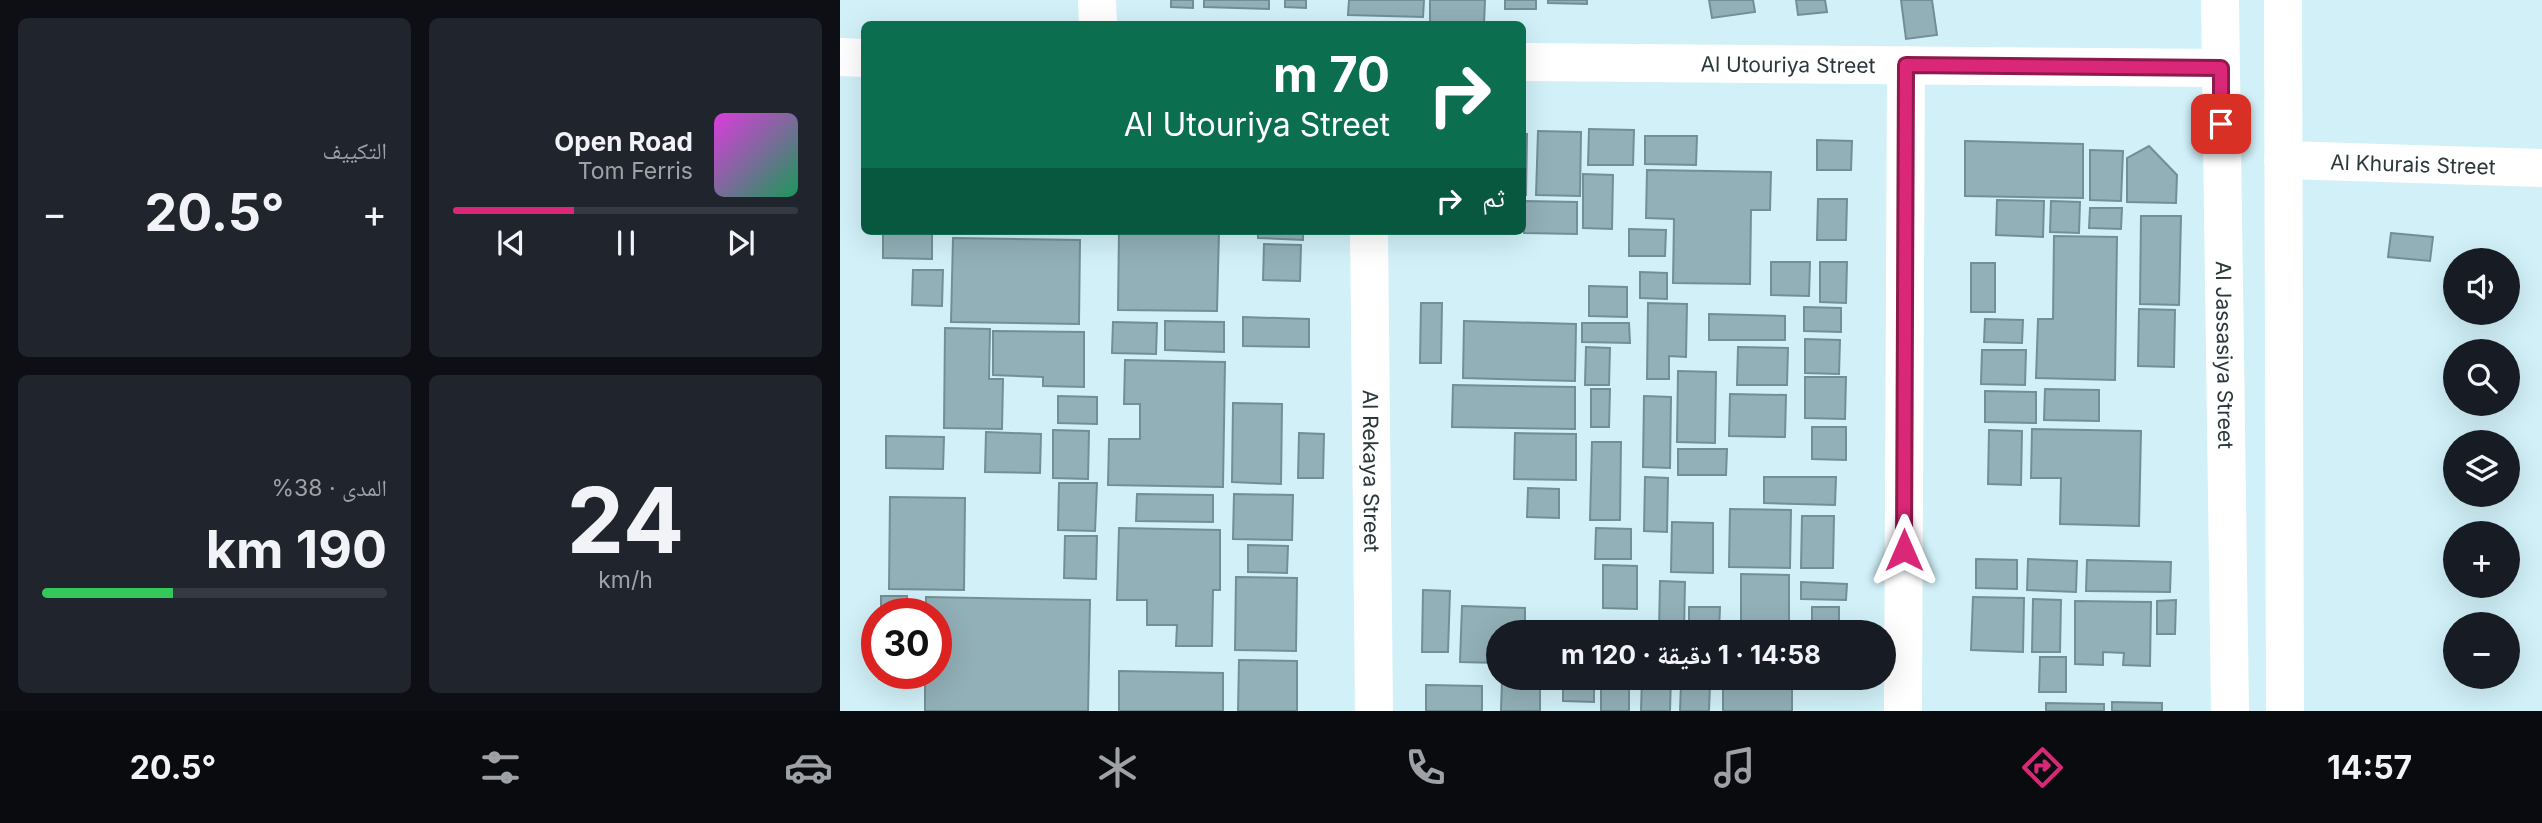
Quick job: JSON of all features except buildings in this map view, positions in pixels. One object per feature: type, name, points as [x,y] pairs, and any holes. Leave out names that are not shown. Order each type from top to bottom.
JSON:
[{"type":"street","points":[[1097,0],[1098,21]]},
{"type":"street","name":"Al Jassasiya Street","points":[[2220,0],[2230,711]]},
{"type":"street","points":[[2283,0],[2285,711]]},
{"type":"street","points":[[840,57],[861,58]]},
{"type":"street","name":"Al Utouriya Street","points":[[1526,62],[2221,68]]},
{"type":"street","points":[[1903,711],[1906,65]]},
{"type":"street","name":"Al Khurais Street","points":[[2283,160],[2542,167]]},
{"type":"street","name":"Al Rekaya Street","points":[[1369,235],[1374,711]]},
{"type":"route","points":[[1904,550],[1906,65],[2221,68],[2221,124]]}]
